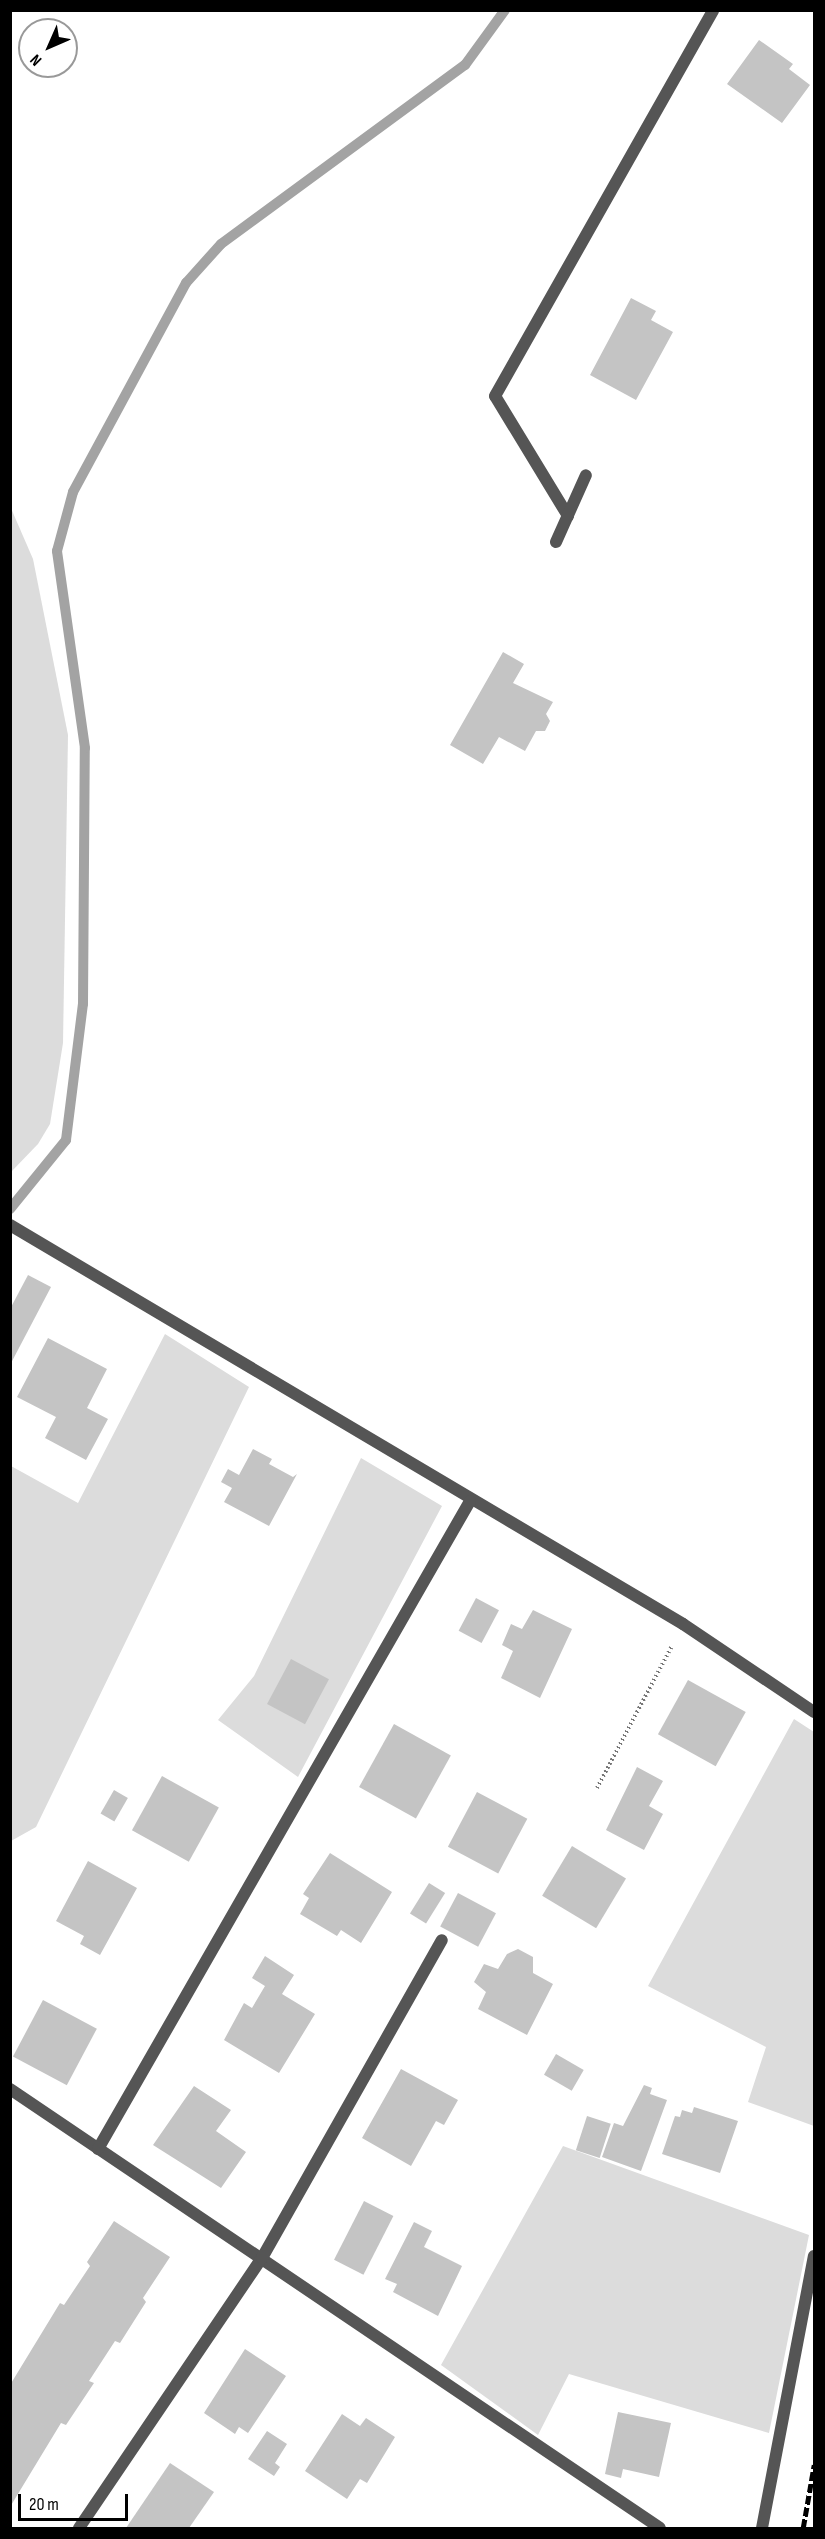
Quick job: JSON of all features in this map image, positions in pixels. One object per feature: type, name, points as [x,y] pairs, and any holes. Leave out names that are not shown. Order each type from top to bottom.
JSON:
[{"type":"street","points":[[568,516],[495,396],[713,10]]},
{"type":"street","points":[[556,542],[586,475]]},
{"type":"street","points":[[11,1225],[470,1501],[683,1624],[814,1713]]},
{"type":"street","points":[[98,2149],[470,1501]]},
{"type":"street","points":[[79,2529],[262,2258],[442,1940]]},
{"type":"street","points":[[10,2089],[660,2529]]},
{"type":"street","points":[[762,2529],[814,2256]]},
{"type":"path","points":[[597,1788],[683,1624]]},
{"type":"shaded area","points":[[10,506],[33,559],[68,735],[63,1043],[50,1124],[38,1144],[11,1172]]},
{"type":"shaded area","points":[[165,1334],[249,1387],[36,1827],[11,1841],[11,1466],[78,1503]]},
{"type":"shaded area","points":[[361,1458],[442,1506],[298,1777],[218,1720],[254,1676]]},
{"type":"shaded area","points":[[794,1719],[814,1732],[814,2126],[748,2102],[766,2047],[648,1986]]},
{"type":"shaded area","points":[[563,2146],[809,2235],[769,2433],[569,2374],[538,2435],[441,2365]]},
{"type":"building","points":[[759,40],[793,64],[789,69],[810,85],[782,123],[727,84]]},
{"type":"building","points":[[631,298],[656,311],[651,320],[673,332],[636,400],[590,375]]},
{"type":"building","points":[[503,652],[524,664],[513,683],[553,702],[546,714],[550,721],[545,731],[536,731],[525,751],[499,737],[483,764],[450,745]]},
{"type":"building","points":[[28,1275],[51,1287],[10,1365],[10,1309]]},
{"type":"building","points":[[48,1338],[107,1369],[87,1408],[108,1419],[86,1460],[45,1438],[56,1417],[17,1397]]},
{"type":"building","points":[[253,1449],[272,1459],[269,1464],[293,1477],[297,1474],[269,1526],[224,1502],[232,1488],[221,1482],[228,1469],[239,1475]]},
{"type":"building","points":[[476,1598],[499,1610],[482,1643],[459,1631]]},
{"type":"building","points":[[533,1610],[572,1629],[540,1698],[501,1678],[513,1651],[502,1645],[511,1624],[522,1629]]},
{"type":"building","points":[[291,1659],[329,1679],[305,1724],[267,1704]]},
{"type":"building","points":[[688,1680],[746,1712],[716,1766],[658,1734]]},
{"type":"building","points":[[394,1724],[451,1756],[416,1818],[359,1787]]},
{"type":"building","points":[[637,1767],[663,1781],[649,1806],[663,1814],[644,1850],[606,1830]]},
{"type":"building","points":[[162,1776],[219,1808],[189,1862],[132,1830]]},
{"type":"building","points":[[114,1790],[128,1798],[114,1821],[100,1813]]},
{"type":"building","points":[[477,1792],[527,1819],[498,1874],[448,1847]]},
{"type":"building","points":[[572,1846],[626,1878],[596,1928],[542,1896]]},
{"type":"building","points":[[330,1853],[392,1892],[361,1943],[341,1930],[337,1936],[300,1914],[309,1898],[303,1894]]},
{"type":"building","points":[[88,1861],[137,1888],[100,1955],[80,1944],[84,1936],[56,1921]]},
{"type":"building","points":[[429,1883],[445,1893],[426,1924],[410,1914]]},
{"type":"building","points":[[458,1893],[496,1913],[478,1947],[440,1927]]},
{"type":"building","points":[[518,1949],[533,1957],[533,1973],[553,1984],[527,2035],[478,2009],[486,1992],[474,1982],[484,1964],[498,1969],[507,1954]]},
{"type":"building","points":[[265,1956],[294,1975],[282,1994],[315,2014],[279,2073],[224,2040],[244,2003],[252,2008],[265,1986],[252,1978]]},
{"type":"building","points":[[43,2000],[97,2029],[67,2085],[13,2057]]},
{"type":"building","points":[[556,2054],[584,2070],[572,2091],[544,2075]]},
{"type":"building","points":[[401,2069],[458,2100],[444,2125],[436,2121],[411,2166],[362,2138]]},
{"type":"building","points":[[644,2085],[652,2088],[650,2094],[667,2100],[641,2171],[602,2157],[614,2123],[623,2126]]},
{"type":"building","points":[[194,2086],[231,2110],[216,2131],[246,2152],[221,2188],[153,2145]]},
{"type":"building","points":[[694,2107],[738,2121],[720,2173],[662,2154],[675,2116],[680,2117],[682,2110],[692,2113]]},
{"type":"building","points":[[587,2116],[611,2124],[600,2158],[576,2150]]},
{"type":"building","points":[[364,2201],[393,2216],[363,2275],[334,2260]]},
{"type":"building","points":[[114,2221],[170,2257],[143,2298],[146,2302],[120,2343],[115,2341],[89,2381],[94,2383],[66,2425],[61,2423],[10,2507],[10,2385],[60,2303],[64,2305],[90,2266],[87,2262]]},
{"type":"building","points":[[414,2222],[432,2231],[424,2247],[462,2266],[438,2316],[393,2292],[397,2284],[385,2279]]},
{"type":"building","points":[[245,2349],[286,2376],[248,2433],[239,2427],[235,2434],[204,2413]]},
{"type":"building","points":[[618,2412],[671,2423],[659,2477],[623,2469],[621,2478],[605,2474]]},
{"type":"building","points":[[342,2414],[360,2426],[366,2418],[395,2437],[367,2483],[360,2479],[347,2499],[305,2471]]},
{"type":"building","points":[[267,2431],[287,2444],[275,2463],[280,2467],[274,2476],[248,2459]]},
{"type":"building","points":[[170,2463],[214,2492],[189,2528],[126,2528]]},
{"type":"waterway","points":[[10,1209],[66,1140],[83,1004],[85,748],[57,551],[73,492],[186,283],[221,244],[465,65],[505,10]]},
{"type":"railway","points":[[803,2528],[814,2465]]}]
